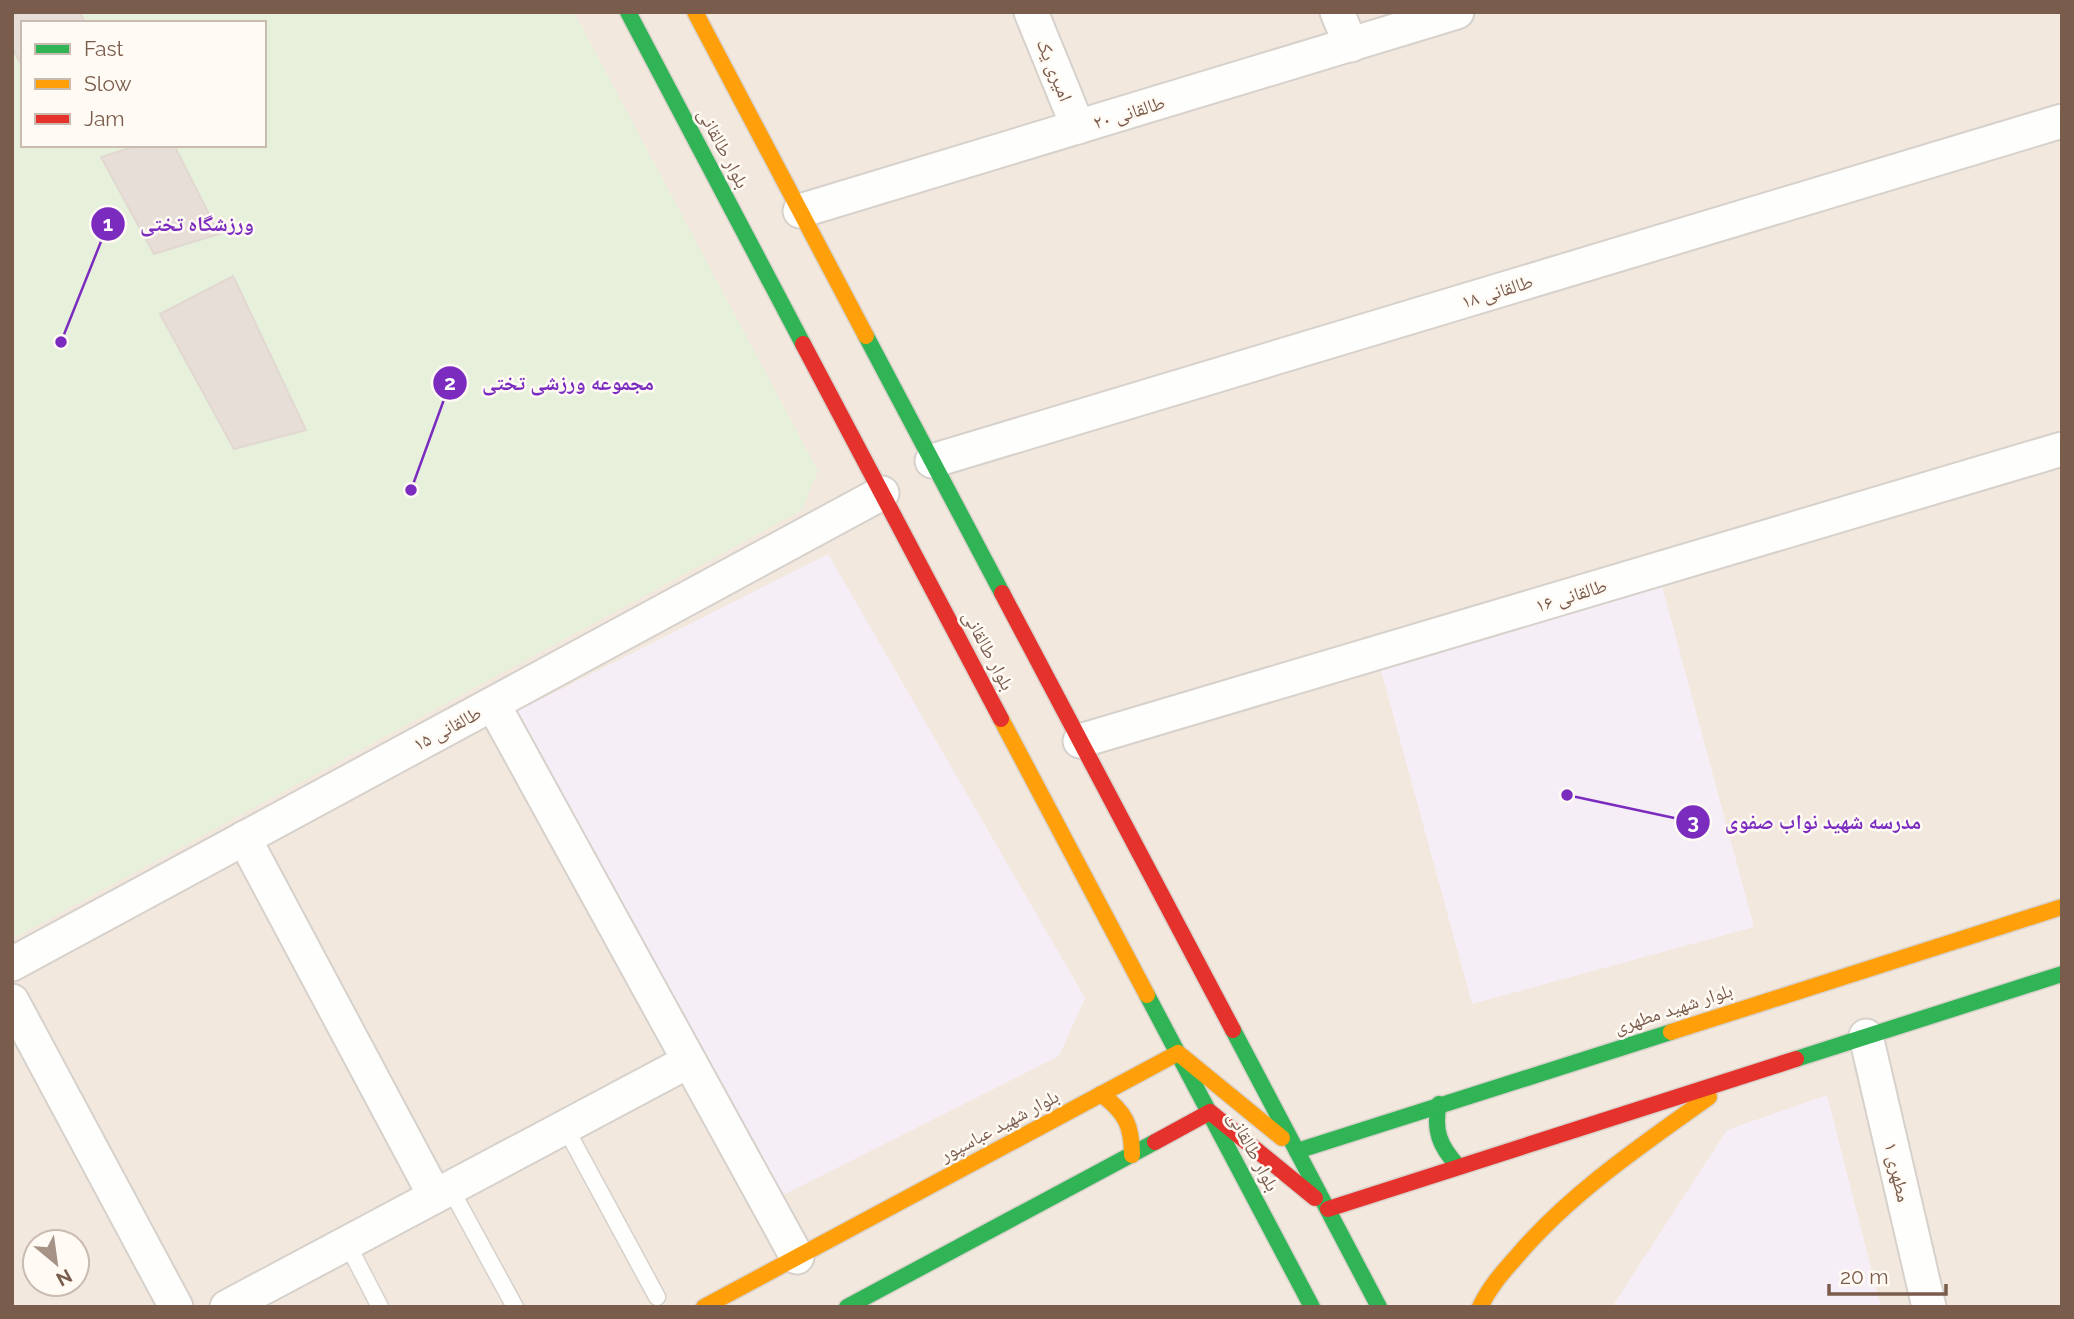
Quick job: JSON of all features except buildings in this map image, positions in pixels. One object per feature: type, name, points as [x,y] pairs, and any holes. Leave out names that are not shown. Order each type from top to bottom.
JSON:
[{"type":"main road","name":"بلوار طالقانی","points":[[628,12],[1311,1306]]},
{"type":"main road","name":"بلوار طالقانی","points":[[695,12],[1379,1307]]},
{"type":"main road","name":"بلوار شهید مطهری","points":[[1297,1151],[2062,907]]},
{"type":"main road","points":[[847,1307],[1210,1112],[1328,1209],[2062,974]]},
{"type":"main road","name":"بلوار شهید عباسپور","points":[[704,1307],[1178,1053]]},
{"type":"main road","points":[[1178,1053],[1297,1151]]},
{"type":"main road","points":[[1480,1307],[1490,1287],[1545,1226],[1604,1173],[1733,1079]]},
{"type":"main road","points":[[1101,1094],[1116,1104],[1127,1119],[1133,1136],[1132,1155]]},
{"type":"main road","points":[[1439,1104],[1435,1118],[1436,1132],[1440,1145],[1458,1166]]},
{"type":"street","name":"امیری یک","points":[[1031,12],[1078,127]]},
{"type":"street","points":[[1337,12],[1350,45]]},
{"type":"street","name":"طالقانی ۲۰","points":[[800,211],[1457,12]]},
{"type":"street","name":"طالقانی ۱۸","points":[[932,461],[2062,121]]},
{"type":"street","name":"طالقانی ۱۶","points":[[1080,741],[2062,449]]},
{"type":"street","name":"طالقانی ۱۵","points":[[12,964],[882,493]]},
{"type":"street","points":[[493,704],[797,1257]]},
{"type":"street","points":[[244,838],[442,1192]]},
{"type":"street","points":[[12,1001],[176,1307]]},
{"type":"street","name":"مطهری ۱","points":[[1866,1036],[1929,1307]]},
{"type":"street","points":[[235,1305],[689,1061]]},
{"type":"lane","points":[[565,1127],[657,1297]]},
{"type":"lane","points":[[442,1192],[515,1307]]},
{"type":"lane","points":[[347,1243],[380,1307]]},
{"type":"shaded area","points":[[12,12],[2062,12],[2062,1307],[12,1307]]},
{"type":"shaded area","points":[[828,554],[1085,998],[1059,1056],[773,1200],[512,714]]},
{"type":"shaded area","points":[[1662,586],[1754,927],[1472,1004],[1379,663]]},
{"type":"shaded area","points":[[1827,1095],[1881,1307],[1612,1307],[1727,1130]]},
{"type":"green space","points":[[12,12],[574,12],[818,471],[802,510],[12,939]]},
{"type":"traffic: fast","points":[[628,12],[803,344]]},
{"type":"traffic: fast","points":[[866,336],[1002,593]]},
{"type":"traffic: fast","points":[[1796,1059],[2062,974]]},
{"type":"traffic: fast","points":[[1147,995],[1312,1307]]},
{"type":"traffic: fast","points":[[1233,1030],[1379,1307]]},
{"type":"traffic: fast","points":[[1297,1151],[1671,1032]]},
{"type":"traffic: fast","points":[[1439,1104],[1439,1138],[1458,1166]]},
{"type":"traffic: fast","points":[[847,1307],[1155,1142]]},
{"type":"traffic: slow","points":[[695,12],[866,336]]},
{"type":"traffic: slow","points":[[1001,719],[1147,995]]},
{"type":"traffic: slow","points":[[1671,1032],[2062,907]]},
{"type":"traffic: slow","points":[[704,1307],[1178,1053],[1282,1138]]},
{"type":"traffic: slow","points":[[1101,1094],[1126,1120],[1131,1135],[1132,1155]]},
{"type":"traffic: slow","points":[[1480,1307],[1502,1273],[1561,1210],[1609,1170],[1709,1097]]},
{"type":"traffic: jam","points":[[803,344],[1001,719]]},
{"type":"traffic: jam","points":[[1002,593],[1233,1030]]},
{"type":"traffic: jam","points":[[1328,1209],[1796,1059]]},
{"type":"traffic: jam","points":[[1155,1142],[1210,1112],[1315,1198]]},
{"type":"place","name":"ورزشگاه تختی","points":[[61,342]]},
{"type":"place","name":"مجموعه ورزشی تختی","points":[[411,490]]},
{"type":"place","name":"مدرسه شهید نواب صفوی","points":[[1567,795]]}]
